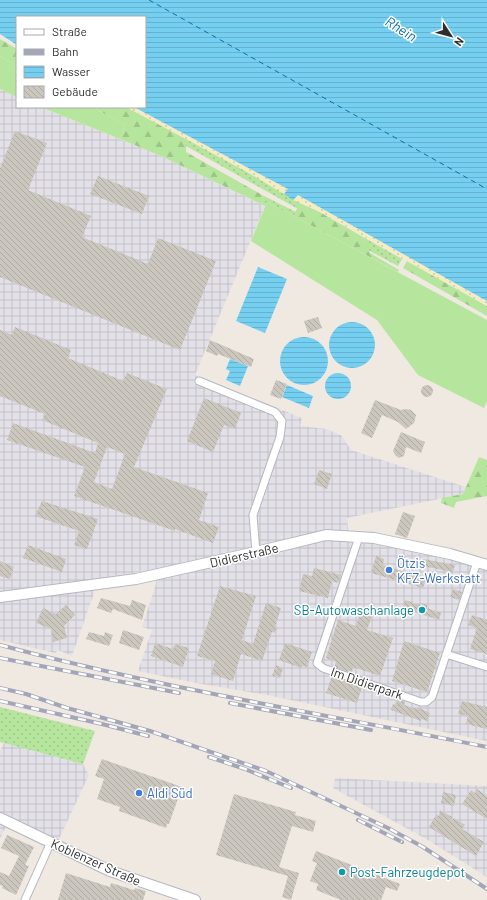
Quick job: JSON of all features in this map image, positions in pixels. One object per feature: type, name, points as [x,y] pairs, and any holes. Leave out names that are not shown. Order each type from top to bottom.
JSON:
[{"type":"street","points":[[199,381],[275,412],[282,421],[280,437],[253,515],[256,552]]},
{"type":"street","name":"Didierstraße","points":[[0,598],[136,579],[326,535],[374,538],[394,541],[482,563]]},
{"type":"street","name":"Im Didierpark","points":[[358,537],[317,661],[318,666],[426,702],[432,697],[446,654],[482,563]]},
{"type":"street","points":[[446,654],[487,667]]},
{"type":"street","name":"Koblenzer Straße","points":[[0,818],[110,872],[195,900]]},
{"type":"street","points":[[25,900],[51,842]]},
{"type":"shaded area","points":[[0,89],[16,97],[16,108],[43,108],[161,156],[265,206],[195,375],[302,418],[300,426],[327,429],[342,436],[351,450],[466,487],[463,494],[347,518],[349,539],[366,541],[448,558],[487,571],[487,741],[267,695],[138,671],[152,630],[142,627],[156,584],[157,569],[93,579],[94,593],[72,656],[58,650],[55,653],[0,640]]},
{"type":"shaded area","points":[[4,743],[83,764],[89,775],[60,837],[52,846],[6,826],[0,839],[0,751]]},
{"type":"shaded area","points":[[335,778],[487,786],[487,877],[426,839],[333,788]]},
{"type":"green space","points":[[0,39],[16,48],[16,65],[0,56]]},
{"type":"green space","points":[[0,56],[16,65],[16,97],[0,89]]},
{"type":"green space","points":[[43,108],[94,108],[125,125],[120,139]]},
{"type":"green space","points":[[94,108],[128,108],[186,138],[186,152],[264,196],[261,204],[161,156],[120,139],[125,125]]},
{"type":"green space","points":[[186,138],[300,203],[298,209],[186,146]]},
{"type":"green space","points":[[264,196],[296,212],[293,216],[267,202],[265,206],[261,204]]},
{"type":"green space","points":[[267,202],[487,320],[487,401],[484,408],[418,375],[377,320],[251,241]]},
{"type":"green space","points":[[300,203],[318,211],[363,237],[370,253],[399,270],[398,272],[293,216]]},
{"type":"green space","points":[[363,237],[402,259],[398,266],[368,250]]},
{"type":"green space","points":[[407,261],[487,306],[487,316],[403,268]]},
{"type":"green space","points":[[479,457],[487,460],[487,496],[456,502],[454,508],[441,503],[442,498],[463,494]]},
{"type":"green space","points":[[0,707],[95,731],[83,764],[0,742]]},
{"type":"sand","points":[[128,108],[136,108],[289,189],[284,194],[249,173]]},
{"type":"sand","points":[[298,194],[487,301],[487,306],[318,211],[293,200]]},
{"type":"water","name":"Rhein","points":[[0,0],[487,0],[487,301],[298,195],[293,200],[284,194],[288,189],[136,108],[146,108],[146,16],[16,16],[16,44],[0,34]]},
{"type":"water","points":[[258,267],[287,279],[265,333],[236,321]]},
{"type":"water","points":[[357,322],[369,328],[374,336],[374,354],[369,362],[361,367],[347,368],[335,362],[330,354],[329,340],[335,328],[343,323]]},
{"type":"water","points":[[299,337],[309,337],[321,344],[328,356],[328,366],[321,378],[309,385],[299,385],[291,381],[284,374],[280,366],[280,356],[284,348],[291,341]]},
{"type":"water","points":[[230,359],[248,366],[240,386],[226,380],[230,371],[226,369]]},
{"type":"water","points":[[338,373],[347,377],[351,386],[347,395],[338,399],[329,395],[325,386],[329,377]]},
{"type":"water","points":[[287,385],[313,396],[309,408],[282,397]]},
{"type":"building","points":[[15,131],[47,143],[28,190],[91,216],[82,237],[148,264],[158,238],[216,261],[180,350],[0,277],[0,168]]},
{"type":"building","points":[[98,176],[149,196],[142,214],[90,194]]},
{"type":"building","points":[[318,317],[322,328],[308,333],[304,321]]},
{"type":"building","points":[[15,327],[71,350],[68,358],[123,381],[127,373],[167,389],[134,467],[208,493],[199,520],[219,527],[213,543],[74,496],[85,467],[7,440],[13,423],[95,453],[98,443],[42,420],[45,414],[0,396],[0,330],[12,335]],"holes":[[[107,447],[125,454],[112,489],[94,482]]]},
{"type":"building","points":[[210,340],[254,359],[251,367],[206,351]]},
{"type":"building","points":[[276,380],[287,384],[281,399],[270,395]]},
{"type":"building","points":[[425,385],[429,385],[433,391],[429,397],[425,397],[421,393],[421,389]]},
{"type":"building","points":[[204,398],[241,413],[235,429],[224,425],[213,452],[187,441]]},
{"type":"building","points":[[375,400],[401,410],[411,410],[416,415],[414,423],[406,429],[398,422],[382,415],[372,438],[361,433]]},
{"type":"building","points":[[401,432],[425,442],[421,453],[406,447],[404,456],[399,458],[395,455],[393,451]]},
{"type":"building","points":[[319,470],[332,474],[327,489],[314,484]]},
{"type":"building","points":[[42,501],[98,519],[87,549],[74,545],[79,531],[35,516]]},
{"type":"building","points":[[403,512],[415,516],[407,538],[395,534]]},
{"type":"building","points":[[28,545],[66,559],[62,572],[23,558]]},
{"type":"building","name":"Ötzis KFZ-Werkstatt","points":[[376,556],[384,559],[383,565],[426,579],[423,588],[371,573]]},
{"type":"building","points":[[423,559],[455,565],[453,572],[422,566]]},
{"type":"building","points":[[0,561],[14,567],[10,579],[0,576]]},
{"type":"building","points":[[314,568],[341,575],[338,583],[332,581],[328,598],[299,591],[303,574],[312,576]]},
{"type":"building","points":[[220,586],[256,596],[242,640],[253,644],[266,603],[281,608],[275,627],[277,628],[275,633],[272,632],[262,661],[241,654],[233,681],[211,674],[215,661],[197,656]]},
{"type":"building","points":[[453,589],[462,592],[459,600],[450,597]]},
{"type":"building","points":[[101,598],[130,606],[132,600],[146,605],[142,620],[113,609],[111,613],[97,608]]},
{"type":"building","name":"SB-Autowaschanlage","points":[[405,600],[420,605],[421,603],[427,605],[427,608],[441,613],[439,620],[402,608]]},
{"type":"building","points":[[66,605],[75,615],[64,626],[67,638],[53,642],[51,629],[36,623],[43,608],[56,614]]},
{"type":"building","points":[[360,612],[372,616],[367,630],[393,638],[380,676],[353,667],[352,673],[334,667],[336,662],[326,658],[338,620],[356,626]]},
{"type":"building","points":[[472,615],[487,620],[487,654],[470,649],[477,628],[468,625]]},
{"type":"building","points":[[123,630],[144,637],[139,650],[119,643]]},
{"type":"building","points":[[89,632],[104,636],[105,632],[113,635],[109,646],[86,639]]},
{"type":"building","points":[[404,641],[440,653],[427,692],[392,681]]},
{"type":"building","points":[[155,643],[173,649],[175,644],[189,648],[183,667],[151,656]]},
{"type":"building","points":[[285,643],[312,652],[307,667],[302,666],[301,668],[279,660]]},
{"type":"building","points":[[276,665],[283,668],[280,678],[272,676]]},
{"type":"building","points":[[332,676],[362,687],[357,703],[326,693]]},
{"type":"building","points":[[398,699],[405,702],[404,705],[417,709],[417,707],[430,713],[427,721],[421,719],[421,721],[391,710],[393,704],[396,705]]},
{"type":"building","points":[[462,701],[487,707],[487,729],[466,724],[468,716],[458,714]]},
{"type":"building","name":"Aldi Süd","points":[[102,759],[182,787],[169,824],[167,824],[166,828],[119,811],[120,807],[97,799],[104,779],[95,776]]},
{"type":"building","points":[[477,789],[487,796],[487,819],[462,804],[471,790],[475,793]]},
{"type":"building","points":[[443,792],[456,795],[454,806],[441,803]]},
{"type":"building","points":[[234,794],[296,812],[295,815],[316,821],[313,832],[292,826],[279,867],[299,873],[291,900],[282,897],[288,876],[216,855]]},
{"type":"building","points":[[440,810],[452,817],[451,822],[454,818],[465,825],[462,829],[484,842],[476,856],[429,827],[436,815],[439,816]]},
{"type":"building","points":[[7,835],[34,847],[25,865],[29,866],[16,895],[2,888],[3,886],[0,885],[0,872],[9,876],[19,856],[1,848]]},
{"type":"building","name":"Post-Fahrzeugdepot","points":[[316,851],[400,884],[397,891],[386,887],[381,900],[341,900],[316,890],[318,884],[310,881],[317,863],[312,861]]},
{"type":"building","points":[[66,873],[110,887],[111,883],[134,890],[135,888],[146,891],[143,900],[58,900]]},
{"type":"ferry route","points":[[149,0],[487,189]]},
{"type":"railway","points":[[0,645],[121,674],[242,700],[487,747]]},
{"type":"railway","points":[[0,658],[179,693]]},
{"type":"railway","points":[[0,688],[26,694],[67,708],[150,731],[266,771],[388,828],[423,847],[487,889]]},
{"type":"railway","points":[[0,701],[148,736]]},
{"type":"railway","points":[[230,703],[371,730]]},
{"type":"railway","points":[[209,757],[245,769],[291,788]]},
{"type":"railway","points":[[358,820],[402,842]]},
{"type":"place","name":"Ötzis KFZ-Werkstatt","points":[[389,570]]},
{"type":"place","name":"SB-Autowaschanlage","points":[[422,610]]},
{"type":"place","name":"Aldi Süd","points":[[139,793]]},
{"type":"place","name":"Post-Fahrzeugdepot","points":[[342,872]]}]
